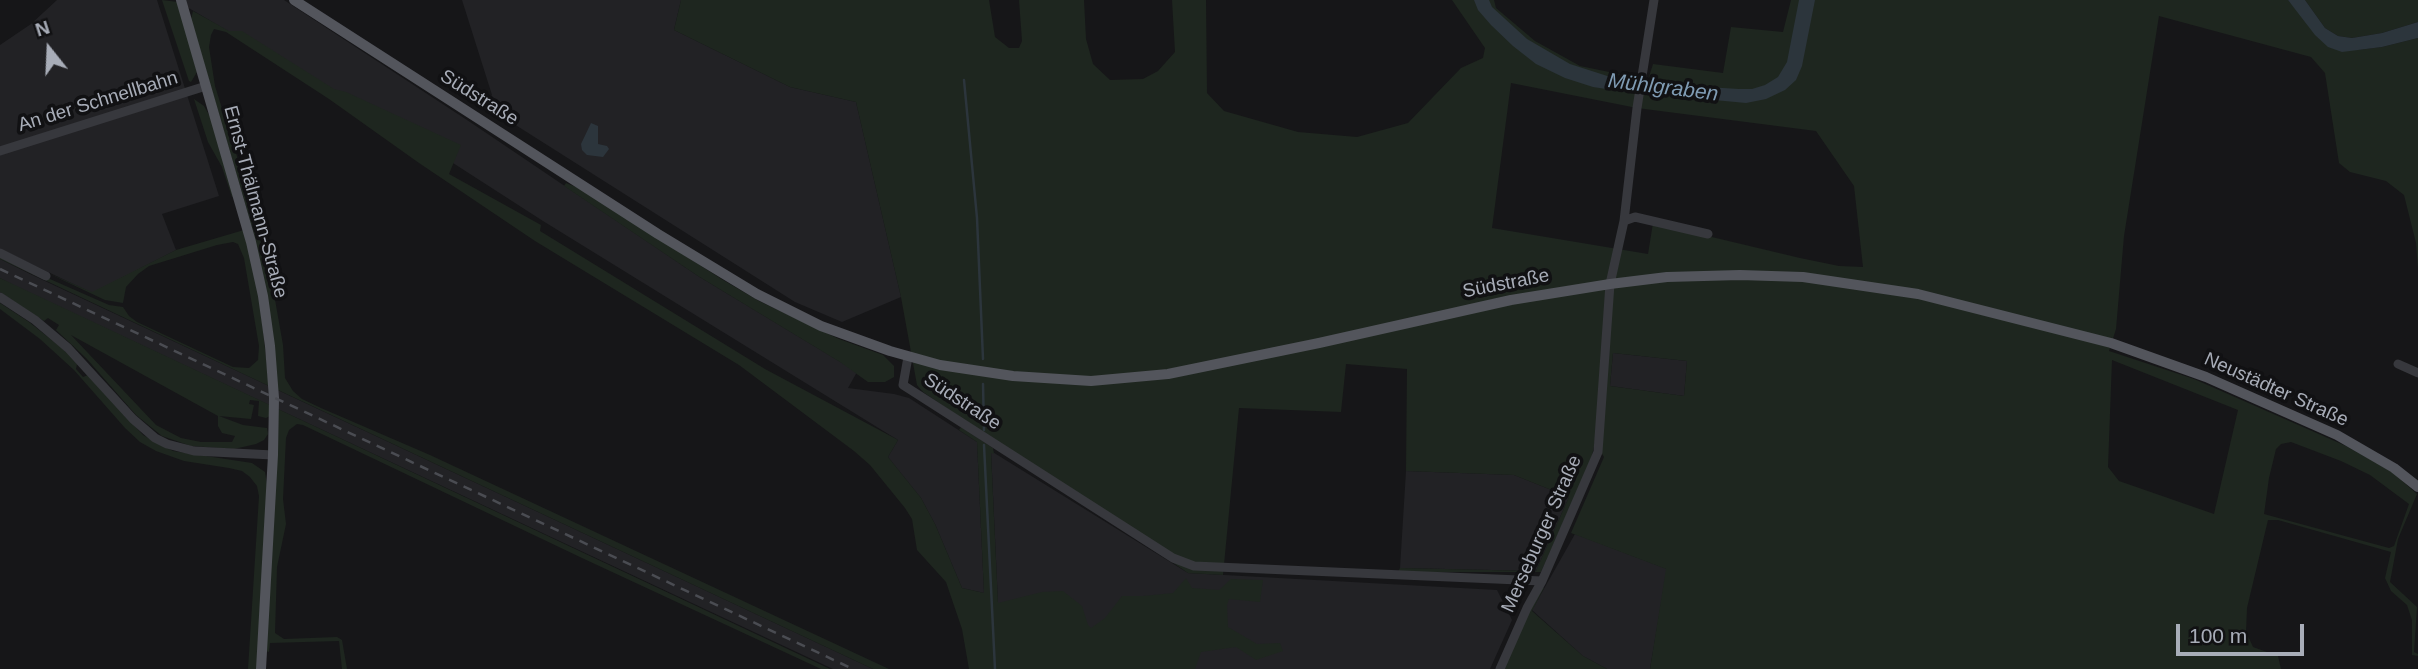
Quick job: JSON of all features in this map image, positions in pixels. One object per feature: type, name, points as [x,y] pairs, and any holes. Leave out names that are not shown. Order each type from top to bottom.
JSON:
[{"type":"main road","name":"Ernst-Thälmann-Straße","points":[[181,0],[248,231],[263,296],[270,345],[274,398],[273,456],[261,669]]},
{"type":"main road","name":"Südstraße","points":[[294,0],[658,234],[757,294],[821,326],[908,357],[940,365],[1013,376],[1091,381],[1168,374],[1511,300],[1667,277],[1740,275],[1851,282],[1918,294],[2111,343]]},
{"type":"main road","name":"Neustädter Straße","points":[[2111,343],[2206,377],[2337,435],[2393,468],[2418,487]]},
{"type":"street","name":"Merseburger Straße","points":[[1500,669],[1598,452],[1610,284],[1624,221],[1637,107],[1654,0]]},
{"type":"street","name":"An der Schnellbahn","points":[[0,150],[206,86]]},
{"type":"street","points":[[1624,221],[1635,217],[1708,234]]},
{"type":"street","points":[[0,253],[46,276]]},
{"type":"street","points":[[0,298],[35,320],[68,348],[133,419],[155,438],[194,452],[273,456]]},
{"type":"street","name":"Südstraße","points":[[908,357],[903,385],[1172,558],[1194,566],[1542,581]]},
{"type":"street","points":[[2398,364],[2418,373]]},
{"type":"shaded area","points":[[57,0],[157,0],[219,196],[162,214],[176,250],[92,293],[0,249],[0,45],[31,24]]},
{"type":"shaded area","points":[[162,0],[178,2],[197,72],[191,82],[189,81]]},
{"type":"shaded area","points":[[175,0],[284,0],[698,276],[857,372],[848,388],[909,398],[977,442],[984,593],[962,588],[921,498],[888,457],[898,440],[453,163]]},
{"type":"shaded area","points":[[462,0],[681,0],[674,30],[790,87],[856,102],[901,297],[842,322],[795,302],[484,105],[492,95]]},
{"type":"shaded area","points":[[681,0],[989,0],[995,37],[1009,48],[1019,48],[1022,41],[1019,0],[1084,0],[1086,39],[1093,64],[1110,80],[1143,79],[1158,71],[1175,52],[1172,0],[1206,0],[1207,93],[1224,111],[1298,132],[1357,137],[1408,123],[1461,68],[1483,58],[1485,48],[1452,0],[1494,0],[1496,8],[1535,41],[1580,66],[1648,80],[1653,64],[1723,73],[1731,27],[1783,32],[1791,0],[2288,0],[2299,12],[2357,50],[2418,38],[2418,269],[2416,243],[2404,195],[2386,181],[2350,172],[2339,163],[2325,73],[2311,57],[2159,16],[2124,236],[2116,329],[2109,351],[2194,379],[2346,446],[2392,472],[2417,494],[2398,539],[2390,582],[2417,607],[2414,652],[2418,656],[2412,655],[2412,620],[2407,605],[2391,591],[2385,578],[2391,552],[2278,520],[2268,520],[2247,608],[2246,632],[2253,647],[2278,656],[2281,669],[1650,669],[1666,569],[1571,533],[1604,457],[1595,442],[1591,460],[1541,572],[1398,572],[1400,568],[1536,571],[1569,497],[1514,475],[1406,471],[1407,369],[1346,364],[1341,412],[1239,408],[1223,575],[1188,573],[923,392],[917,385],[901,297],[856,102],[790,87],[674,30]],"holes":[[[1511,83],[1637,108],[1816,131],[1854,186],[1863,267],[1839,266],[1800,258],[1653,223],[1648,254],[1492,228]],[[1613,353],[1687,361],[1684,396],[1610,386]],[[2112,360],[2238,410],[2214,514],[2119,481],[2108,467]],[[2291,442],[2341,461],[2370,475],[2409,504],[2394,546],[2389,548],[2264,514],[2276,449],[2281,444]]]},
{"type":"shaded area","points":[[2305,0],[2418,0],[2418,22],[2382,33],[2352,38],[2338,36],[2325,28]]},
{"type":"shaded area","points":[[193,11],[229,31],[242,31],[334,89],[461,145],[449,174],[541,225],[540,231],[765,369],[898,440],[888,457],[921,498],[962,588],[984,593],[977,442],[959,430],[961,427],[993,448],[994,454],[991,453],[998,603],[1042,592],[1063,591],[1082,606],[1091,628],[1105,618],[1122,596],[1173,593],[1186,578],[1192,588],[1219,590],[1231,579],[1263,580],[1260,602],[1229,599],[1228,627],[1257,644],[1280,643],[1283,651],[1256,660],[1236,647],[1201,652],[1195,669],[969,669],[962,629],[946,582],[917,550],[912,519],[905,508],[870,465],[854,451],[739,365],[535,241],[329,99],[226,32],[214,29],[209,47],[215,86],[248,192],[274,294],[283,345],[285,378],[293,391],[302,399],[321,408],[430,455],[889,669],[873,669],[278,390],[254,234],[191,19]]},
{"type":"shaded area","points":[[194,99],[204,106],[212,120],[234,196],[232,197],[222,167],[208,142]]},
{"type":"shaded area","points":[[566,183],[581,189],[759,301],[839,339],[883,355],[894,366],[894,377],[885,382],[868,382],[840,362],[698,276],[564,186]]},
{"type":"shaded area","points":[[244,230],[260,302],[269,386],[0,259],[109,305],[123,307],[137,322],[233,367],[249,368],[258,360],[259,346],[244,258],[238,244],[233,242],[217,245],[149,266],[126,287],[123,303],[105,300],[48,273],[92,292],[176,250]]},
{"type":"shaded area","points":[[0,259],[873,669],[833,669],[13,285],[0,278]]},
{"type":"shaded area","points":[[0,278],[270,405],[270,416],[266,418],[258,416],[259,401],[250,400],[249,404],[254,405],[251,419],[219,416],[243,425],[267,428],[268,434],[256,444],[234,449],[191,446],[162,436],[136,415],[86,358],[56,330],[59,325],[48,318],[44,321],[0,292]],"holes":[[[71,335],[218,416],[218,426],[222,433],[235,436],[232,442],[201,442],[181,438],[156,425]]]},
{"type":"shaded area","points":[[0,303],[63,349],[77,364],[76,369],[83,377],[88,375],[143,435],[173,451],[252,463],[265,472],[267,484],[257,669],[248,669],[259,496],[257,486],[242,471],[184,461],[140,442],[74,370],[40,339],[0,309]]},
{"type":"shaded area","points":[[1613,353],[1687,361],[1684,396],[1610,386]]},
{"type":"shaded area","points":[[278,409],[830,669],[821,669],[297,424],[289,430],[286,438],[283,499],[286,524],[277,567],[275,633],[284,639],[337,637],[342,640],[347,669],[342,669],[339,641],[270,643],[269,652],[266,651]]},
{"type":"shaded area","points":[[991,451],[1188,573],[1497,590],[1512,620],[1490,669],[1112,669],[998,603]]},
{"type":"shaded area","points":[[1406,471],[1514,475],[1569,497],[1536,571],[1400,568]]},
{"type":"shaded area","points":[[1575,534],[1667,569],[1650,669],[1607,669],[1583,656],[1532,610]]},
{"type":"shaded area","points":[[1542,588],[1532,611],[1583,656],[1607,669],[1503,669]]},
{"type":"water","name":"Mühlgraben","points":[[1474,0],[1489,0],[1492,7],[1527,39],[1570,64],[1626,82],[1752,89],[1778,77],[1787,62],[1799,0],[1815,0],[1802,66],[1796,80],[1785,90],[1766,99],[1746,103],[1619,91],[1593,87],[1565,78],[1536,64],[1513,46],[1478,10]]},
{"type":"water","points":[[2288,0],[2305,0],[2325,28],[2338,36],[2352,38],[2382,33],[2418,22],[2418,38],[2382,47],[2342,52],[2328,47],[2315,35]]},
{"type":"water","points":[[591,123],[598,126],[598,144],[609,149],[603,157],[587,155],[582,150],[581,144]]},
{"type":"waterway","points":[[964,80],[977,218],[983,359]]},
{"type":"waterway","points":[[983,384],[984,430]]},
{"type":"waterway","points":[[984,445],[995,669]]},
{"type":"railway","points":[[0,269],[853,669]]}]
